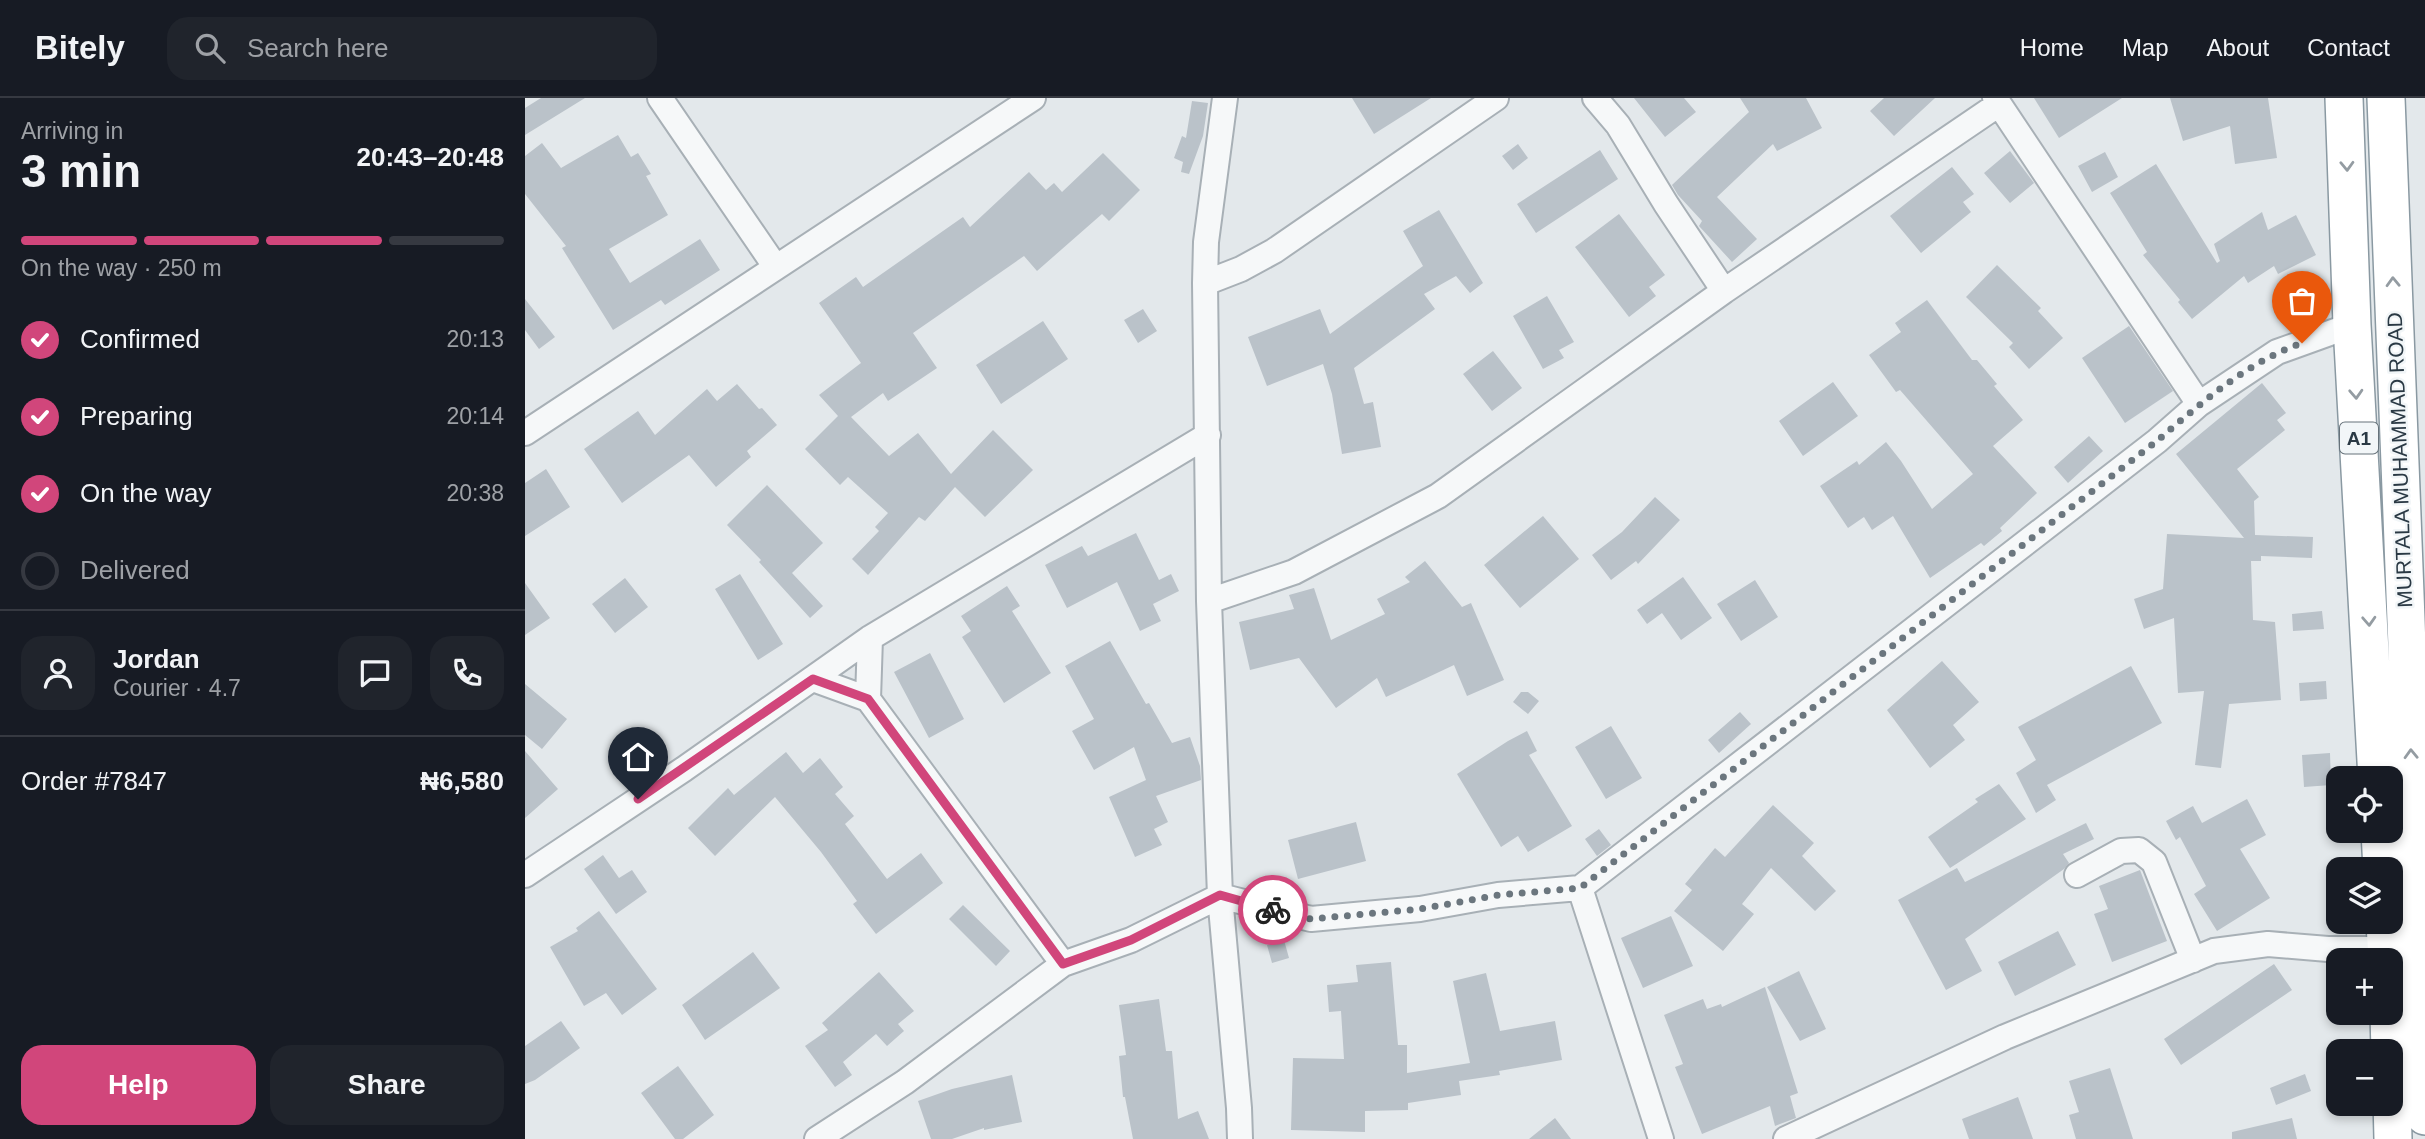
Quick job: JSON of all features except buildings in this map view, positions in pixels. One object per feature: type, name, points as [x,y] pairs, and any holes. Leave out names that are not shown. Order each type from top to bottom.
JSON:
[{"type":"highway","name":"MURTALA MUHAMMAD ROAD","points":[[2344,98],[2352,325],[2376,766]]},
{"type":"highway","name":"MURTALA MUHAMMAD ROAD","points":[[2386,98],[2419,796],[2407,1049],[2393,1139]]},
{"type":"highway","name":"MURTALA MUHAMMAD ROAD","points":[[2395,1025],[2407,1049],[2425,1116]]},
{"type":"street","points":[[660,98],[775,266]]},
{"type":"street","points":[[525,433],[1033,98]]},
{"type":"street","points":[[1225,98],[1206,242],[1209,601],[1220,895],[1240,1139]]},
{"type":"street","points":[[1205,283],[1241,270],[1274,251],[1496,98]]},
{"type":"street","points":[[1595,98],[1618,125],[1724,291]]},
{"type":"street","points":[[1209,601],[1294,572],[1438,496],[1724,291],[1997,101],[2199,404]]},
{"type":"street","points":[[1206,242],[1241,270]]},
{"type":"street","points":[[817,1139],[905,1082],[1063,964],[1131,940],[1220,895],[1311,919],[1420,909],[1499,895],[1580,888],[2157,441],[2199,404],[2277,352],[2352,325]]},
{"type":"street","points":[[525,875],[870,638],[1208,435]]},
{"type":"street","points":[[868,699],[870,638]]},
{"type":"street","points":[[813,679],[868,699],[1063,964]]},
{"type":"street","points":[[2077,875],[2121,851],[2139,850],[2154,862],[2193,960]]},
{"type":"street","points":[[1580,888],[1661,1139]]},
{"type":"street","points":[[1786,1139],[2005,1037],[2214,951],[2268,944],[2328,950],[2386,944]]},
{"type":"way so far","points":[[1273,910],[1311,919],[1420,909],[1499,895],[1580,888],[2157,441],[2199,404],[2277,352],[2302,343]]},
{"type":"route","points":[[638,799],[813,679],[868,699],[1063,964],[1131,940],[1220,895],[1273,910]]}]
